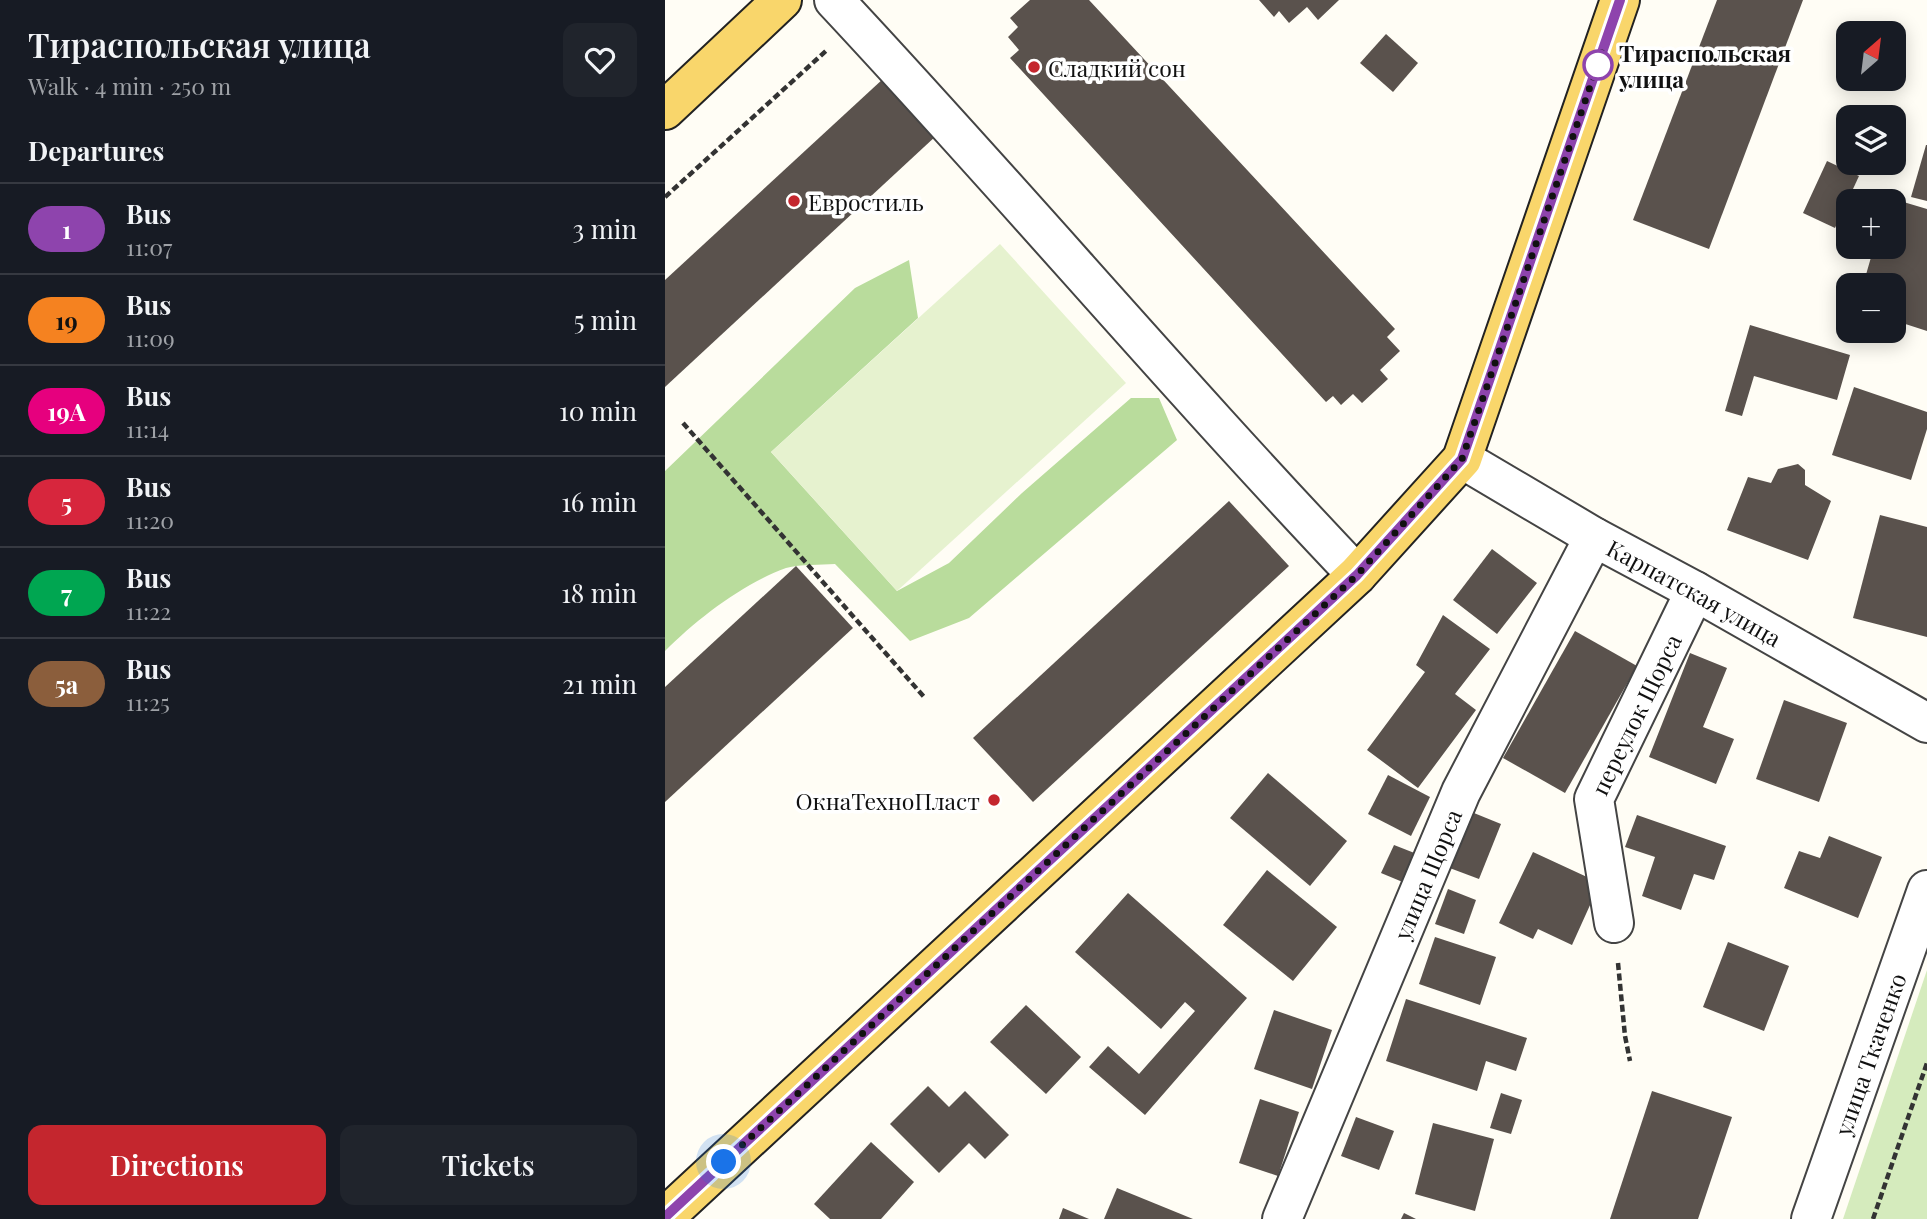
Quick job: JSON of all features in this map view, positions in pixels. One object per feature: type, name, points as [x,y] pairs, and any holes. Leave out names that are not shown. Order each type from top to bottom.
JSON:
[{"type":"main road","points":[[665,110],[782,0]]},
{"type":"main road","points":[[665,1217],[1357,575],[1462,459],[1620,0]]},
{"type":"street","points":[[845,12],[974,150],[1216,425],[1357,575]]},
{"type":"street","name":"Карпатская улица","points":[[1462,459],[1594,537],[1695,590],[1927,723]]},
{"type":"street","name":"улица Щорса","points":[[1282,1219],[1461,792],[1594,537]]},
{"type":"street","name":"переулок Щорса","points":[[1614,923],[1594,799],[1695,590]]},
{"type":"street","name":"улица Ткаченко","points":[[1811,1219],[1927,890]]},
{"type":"path","points":[[665,197],[845,12]]},
{"type":"path","points":[[683,423],[925,698]]},
{"type":"path","points":[[1614,923],[1625,1037],[1630,1061]]},
{"type":"path","points":[[1873,1219],[1927,1063]]},
{"type":"green space","points":[[1000,244],[1126,383],[897,591],[771,452]]},
{"type":"green space","points":[[909,260],[918,318],[771,452],[897,591],[949,563],[1022,493],[1131,398],[1159,398],[1177,440],[969,618],[910,641],[835,564],[798,566],[769,575],[737,593],[691,627],[665,651],[665,471],[855,288]]},
{"type":"green space","points":[[1927,970],[1927,1219],[1843,1219]]},
{"type":"building","points":[[1030,0],[1089,0],[1395,329],[1387,337],[1400,351],[1380,370],[1388,379],[1362,403],[1353,394],[1341,405],[1333,396],[1326,402],[1010,58],[1019,50],[1008,37],[1018,27],[1010,18]]},
{"type":"building","points":[[1259,0],[1339,0],[1318,20],[1307,7],[1289,23],[1279,11],[1274,17]]},
{"type":"building","points":[[1717,0],[1803,0],[1709,249],[1633,220]]},
{"type":"building","points":[[1386,34],[1418,63],[1393,92],[1360,63]]},
{"type":"building","points":[[884,78],[937,135],[665,387],[665,280]]},
{"type":"building","points":[[1927,145],[1927,201],[1911,197]]},
{"type":"building","points":[[1827,161],[1836,165],[1836,175],[1859,176],[1853,189],[1836,189],[1835,228],[1803,213]]},
{"type":"building","points":[[1906,203],[1927,209],[1927,331],[1906,324],[1906,273],[1866,273],[1871,259],[1906,259]]},
{"type":"building","points":[[1750,325],[1850,355],[1837,400],[1754,376],[1742,416],[1725,411]]},
{"type":"building","points":[[1854,387],[1927,412],[1927,429],[1911,480],[1832,455]]},
{"type":"building","points":[[1798,464],[1805,470],[1805,485],[1831,501],[1808,560],[1727,530],[1748,477],[1771,483],[1778,469]]},
{"type":"building","points":[[1229,501],[1289,566],[1033,802],[973,738]]},
{"type":"building","points":[[1880,515],[1927,527],[1927,637],[1853,618]]},
{"type":"building","points":[[1492,549],[1537,583],[1497,634],[1453,600]]},
{"type":"building","points":[[796,566],[853,628],[665,802],[665,687]]},
{"type":"building","points":[[1443,615],[1490,649],[1455,694],[1476,710],[1418,788],[1367,750],[1425,672],[1416,665]]},
{"type":"building","points":[[1575,631],[1637,666],[1565,793],[1503,758]]},
{"type":"building","points":[[1690,653],[1727,668],[1703,727],[1734,739],[1716,784],[1649,757]]},
{"type":"building","points":[[1784,700],[1847,723],[1819,802],[1756,779]]},
{"type":"building","points":[[1268,773],[1347,841],[1310,886],[1230,818]]},
{"type":"building","points":[[1388,775],[1430,797],[1411,836],[1368,814]]},
{"type":"building","points":[[1469,811],[1501,824],[1479,879],[1447,867]]},
{"type":"building","points":[[1637,815],[1726,846],[1714,880],[1694,874],[1681,910],[1642,896],[1655,857],[1625,847]]},
{"type":"building","points":[[1829,836],[1882,857],[1858,918],[1784,888],[1799,851],[1820,858]]},
{"type":"building","points":[[1394,845],[1417,854],[1405,883],[1381,873]]},
{"type":"building","points":[[1533,852],[1600,883],[1572,945],[1538,929],[1533,939],[1499,923]]},
{"type":"building","points":[[1267,870],[1337,927],[1293,981],[1223,925]]},
{"type":"building","points":[[1448,889],[1476,900],[1464,934],[1435,924]]},
{"type":"building","points":[[1128,893],[1247,998],[1145,1115],[1089,1067],[1108,1046],[1139,1074],[1195,1011],[1185,1002],[1161,1029],[1075,952]]},
{"type":"building","points":[[1435,937],[1496,957],[1480,1005],[1419,984]]},
{"type":"building","points":[[1728,942],[1789,966],[1764,1031],[1703,1007]]},
{"type":"building","points":[[1406,999],[1527,1038],[1516,1071],[1486,1061],[1477,1091],[1386,1061]]},
{"type":"building","points":[[1026,1005],[1081,1057],[1046,1094],[990,1042]]},
{"type":"building","points":[[1274,1010],[1332,1030],[1312,1089],[1254,1069]]},
{"type":"building","points":[[928,1086],[949,1107],[965,1091],[1009,1135],[985,1159],[969,1143],[939,1173],[890,1124]]},
{"type":"building","points":[[1652,1091],[1732,1117],[1698,1219],[1610,1219]]},
{"type":"building","points":[[1501,1093],[1522,1100],[1511,1134],[1490,1128]]},
{"type":"building","points":[[1260,1099],[1299,1112],[1278,1176],[1239,1163]]},
{"type":"building","points":[[1356,1117],[1394,1131],[1379,1170],[1341,1156]]},
{"type":"building","points":[[1433,1123],[1494,1139],[1475,1211],[1415,1194]]},
{"type":"building","points":[[871,1142],[914,1182],[881,1219],[830,1219],[814,1204]]},
{"type":"building","points":[[1117,1188],[1193,1219],[1104,1219]]},
{"type":"building","points":[[1063,1208],[1089,1219],[1059,1219]]},
{"type":"building","points":[[1404,1213],[1416,1219],[1401,1219]]},
{"type":"bus line","name":"1","points":[[665,1217],[1357,575],[1462,459],[1620,0]]},
{"type":"place","name":"Тираспольская улица","points":[[1598,65]]},
{"type":"place","name":"Сладкий сон","points":[[1034,67]]},
{"type":"place","name":"Евростиль","points":[[794,201]]},
{"type":"place","name":"ОкнаТехноПласт","points":[[994,800]]},
{"type":"route","points":[[724,1162],[1357,575],[1462,459],[1602,52],[1598,65]]}]
